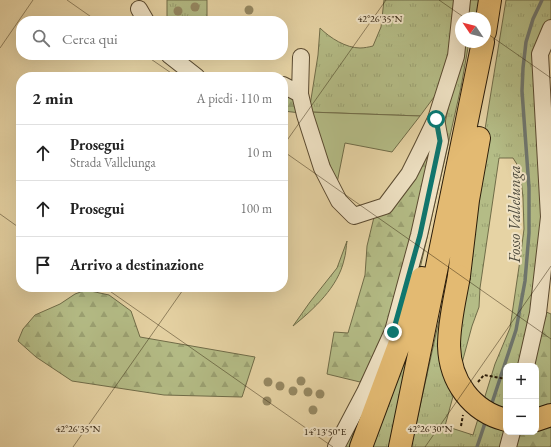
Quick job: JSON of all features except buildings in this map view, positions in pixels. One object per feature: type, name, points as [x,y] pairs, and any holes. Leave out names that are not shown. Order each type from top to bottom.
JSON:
[{"type":"highway","points":[[488,12],[490,0]]},
{"type":"highway","points":[[491,37],[495,40],[468,200],[449,337],[451,361],[460,386],[471,401],[486,412],[503,419]]},
{"type":"highway","points":[[400,447],[482,48]]},
{"type":"highway","points":[[361,447],[419,289],[432,236],[446,225]]},
{"type":"highway","points":[[539,419],[551,415]]},
{"type":"street","points":[[301,57],[300,94],[305,114],[322,168],[339,200],[354,216],[385,206],[409,174],[436,119],[456,56],[462,0]]},
{"type":"street","points":[[527,363],[538,313],[549,217],[540,54],[551,28]]},
{"type":"street","points":[[175,60],[191,72]]},
{"type":"street","points":[[288,88],[300,94]]},
{"type":"street","points":[[336,447],[365,392],[393,332],[420,235],[440,141],[436,119]]},
{"type":"street","points":[[508,447],[511,435]]},
{"type":"path","points":[[491,376],[503,378]]},
{"type":"green space","points":[[167,0],[207,0],[207,16],[167,16]]},
{"type":"green space","points":[[384,0],[458,0],[456,12],[455,12],[450,59],[440,89],[420,116],[309,112],[318,55],[320,28],[333,39],[355,48],[360,48],[373,46],[381,27]]},
{"type":"green space","points":[[468,0],[482,0],[477,12],[467,12]]},
{"type":"green space","points":[[506,0],[551,0],[551,19],[537,54],[544,206],[524,363],[503,363],[503,435],[506,435],[506,447],[411,447],[445,293],[480,160]],"holes":[[[499,158],[513,158],[520,169],[524,229],[510,328],[495,364],[473,435],[445,426],[472,326],[479,307],[480,288]]]},
{"type":"green space","points":[[461,48],[468,48],[461,87],[417,282],[353,447],[339,447],[421,238]]},
{"type":"green space","points":[[288,90],[298,96],[301,113],[288,112]]},
{"type":"green space","points":[[309,112],[420,116],[392,152],[345,143],[337,183]]},
{"type":"green space","points":[[437,140],[400,292],[374,359],[360,382],[327,374],[334,332],[348,333],[365,275],[367,246],[375,213]]},
{"type":"green space","points":[[347,241],[345,258],[341,270],[331,288],[317,305],[293,326],[337,268]]},
{"type":"green space","points":[[80,292],[95,292],[109,295],[131,311],[140,337],[255,357],[242,397],[164,395],[72,381],[36,357],[18,341],[23,329],[35,315],[60,304]]},
{"type":"green space","points":[[544,311],[551,314],[551,407],[539,411],[539,363],[534,363]]},
{"type":"green space","points":[[417,327],[392,447],[370,447]]},
{"type":"green space","points":[[551,426],[550,447],[516,447],[518,435],[539,435],[539,429]]},
{"type":"waterway","name":"Fosso Vallelunga","points":[[491,406],[516,330],[525,281],[529,233],[529,188],[522,91],[523,68],[526,42],[533,19],[542,0]]},
{"type":"waterway","name":"Fosso Vallelunga","points":[[477,447],[486,420]]},
{"type":"route","points":[[393,332],[420,235],[440,141],[436,119]]}]
